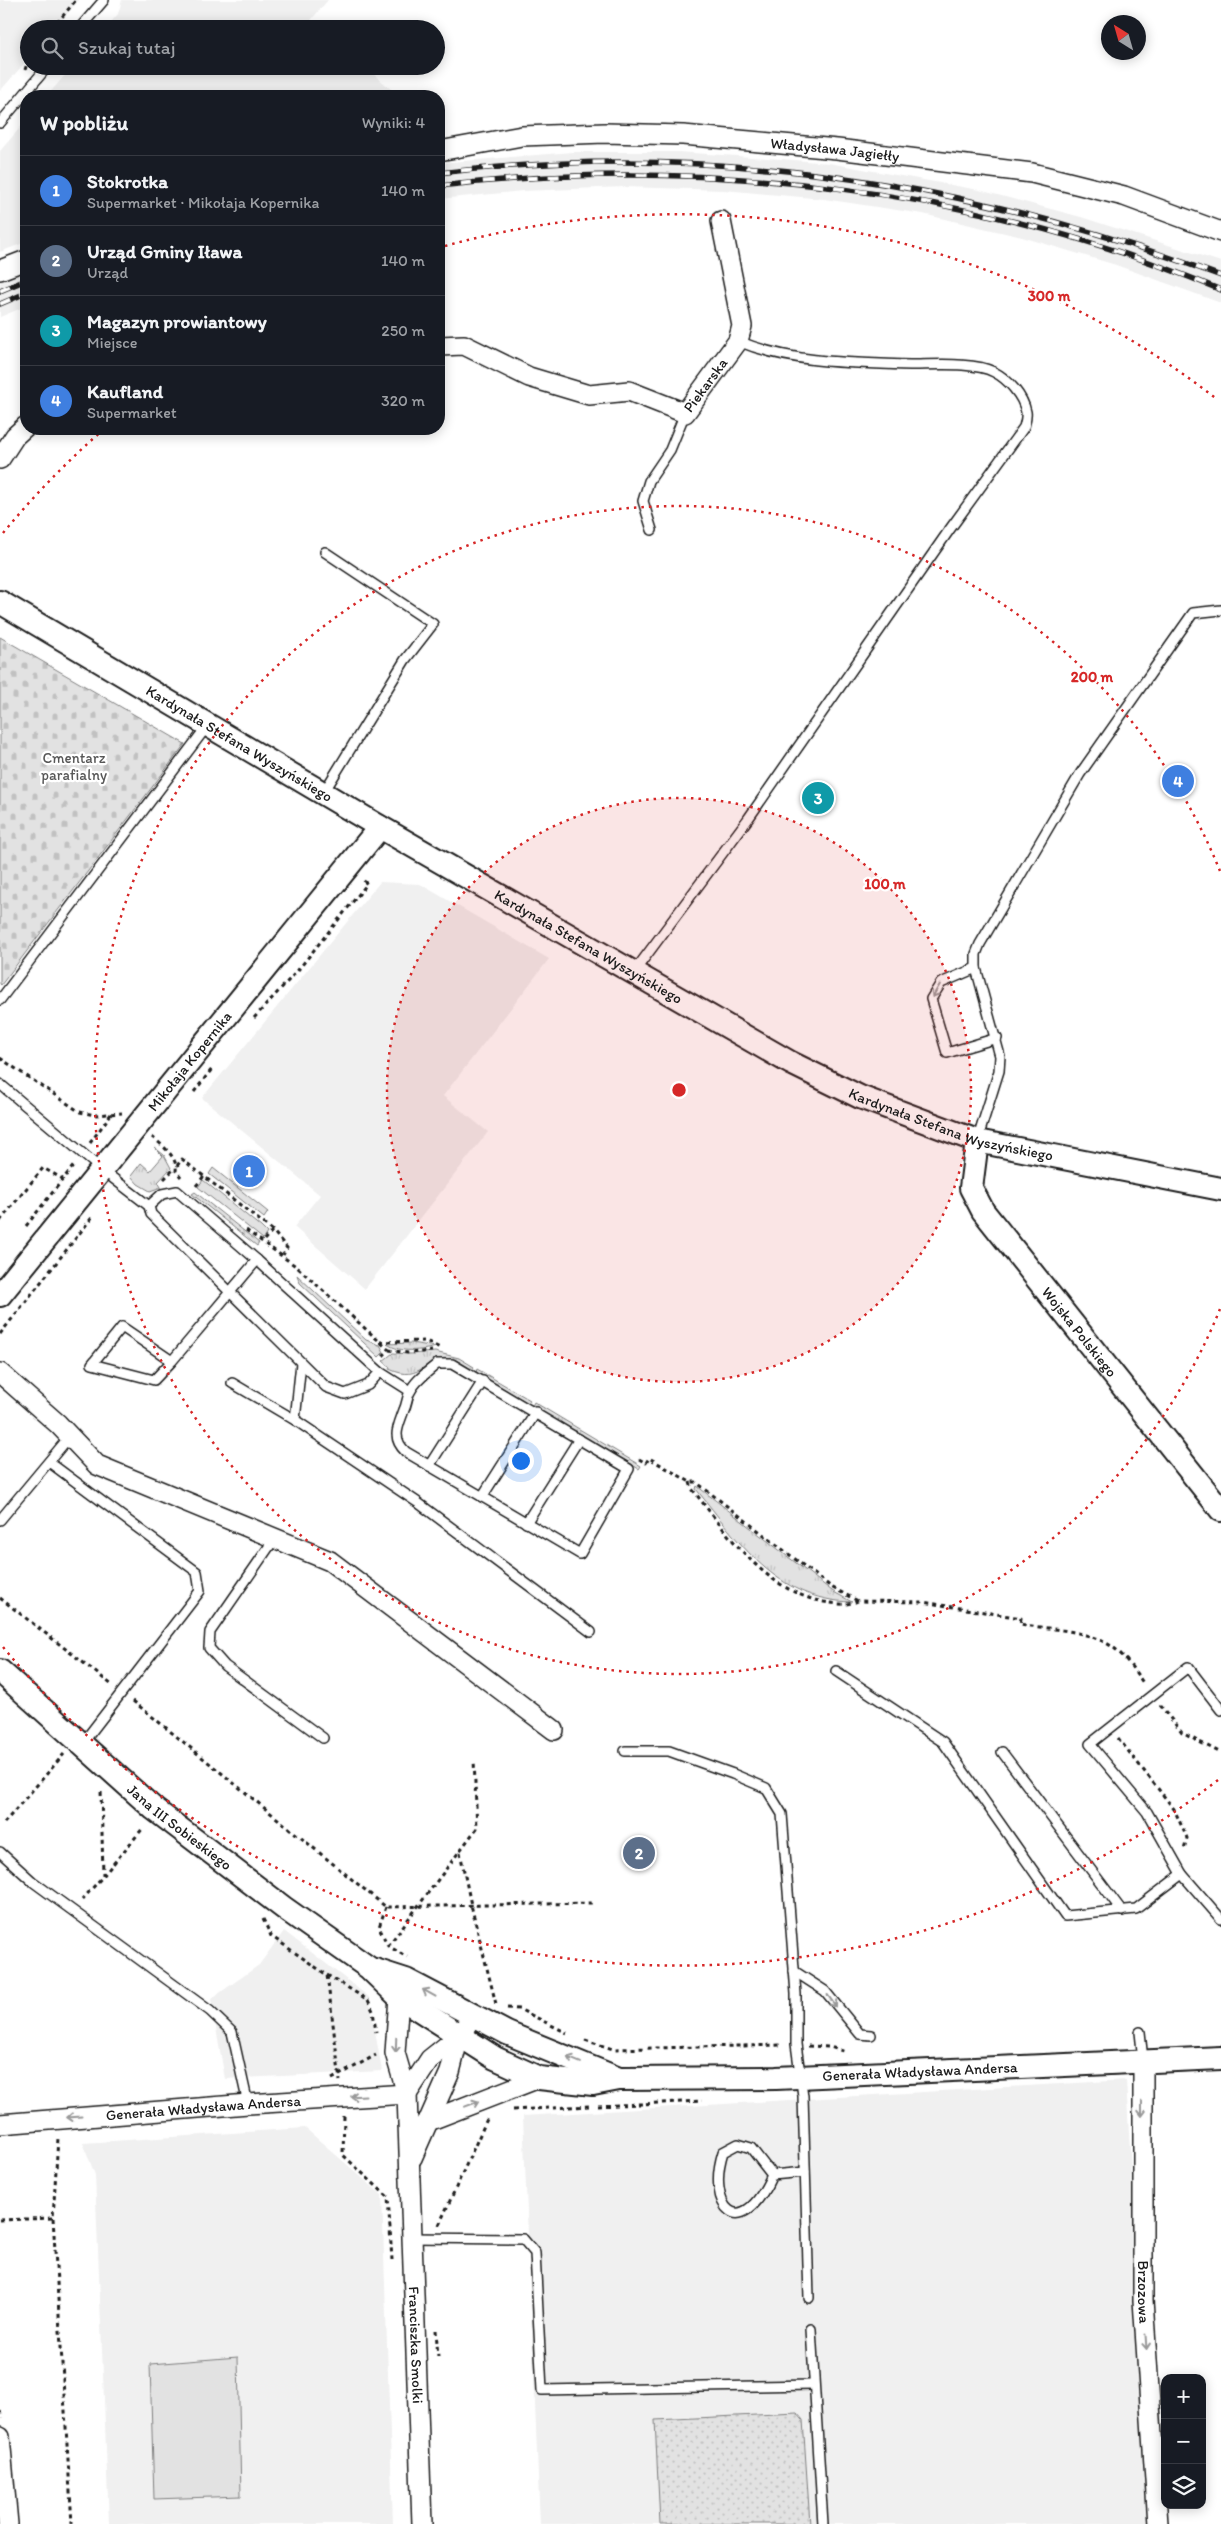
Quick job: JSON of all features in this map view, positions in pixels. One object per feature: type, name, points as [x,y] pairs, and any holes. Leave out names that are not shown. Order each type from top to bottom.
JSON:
[{"type":"street","name":"Władysława Jagiełły","points":[[445,150],[522,136],[605,133],[683,135],[838,150],[1032,173],[1124,196],[1221,232]]},
{"type":"street","name":"Piekarska","points":[[445,346],[464,345],[529,378],[589,396],[629,391],[685,414],[738,341],[742,326],[721,222]]},
{"type":"street","points":[[0,270],[20,262]]},
{"type":"street","points":[[0,459],[20,431]]},
{"type":"street","name":"Kardynała Stefana Wyszyńskiego","points":[[0,602],[324,792],[380,827],[791,1063],[860,1097],[977,1141],[1221,1189]]},
{"type":"street","name":"Mikołaja Kopernika","points":[[0,1294],[380,827]]},
{"type":"street","name":"Wojska Polskiego","points":[[977,1141],[971,1188],[983,1211],[1221,1510]]},
{"type":"street","points":[[0,1373],[70,1436],[97,1465],[330,1561],[554,1730]]},
{"type":"street","name":"Jana III Sobieskiego","points":[[0,1671],[74,1747],[284,1908],[369,1968],[399,1997],[459,2036]]},
{"type":"street","name":"Jana III Sobieskiego","points":[[369,1968],[406,1980],[480,2010]]},
{"type":"street","name":"Franciszka Smolki","points":[[399,1997],[396,2053],[407,2094],[410,2238],[422,2524]]},
{"type":"street","name":"Generała Władysława Andersa","points":[[480,2010],[619,2078]]},
{"type":"street","name":"Franciszka Smolki","points":[[407,2094],[430,2059],[459,2036],[480,2010]]},
{"type":"street","name":"Generała Władysława Andersa","points":[[459,2036],[495,2058],[539,2078],[592,2084],[619,2078],[799,2077],[1143,2060],[1221,2058]]},
{"type":"street","name":"Franciszka Smolki","points":[[408,2166],[426,2122],[450,2072],[459,2036]]},
{"type":"street","name":"Brzozowa","points":[[1143,2060],[1143,2300],[1158,2524]]},
{"type":"street","points":[[426,2122],[539,2078]]},
{"type":"street","name":"Generała Władysława Andersa","points":[[0,2124],[248,2104],[407,2094]]},
{"type":"street","points":[[0,2437],[8,2524]]},
{"type":"lane","points":[[87,20],[104,0]]},
{"type":"lane","points":[[28,90],[40,75]]},
{"type":"lane","points":[[0,123],[20,99]]},
{"type":"lane","points":[[634,972],[748,820],[950,529],[1024,427],[1026,413],[1019,394],[993,371],[936,365],[836,363],[757,349],[738,341]]},
{"type":"lane","points":[[652,530],[643,501],[649,481],[670,450],[685,414]]},
{"type":"lane","points":[[324,792],[405,660],[433,624],[325,552]]},
{"type":"lane","points":[[977,1141],[999,1071],[1000,1056],[997,1038],[976,968],[976,954],[980,944],[1080,774],[1193,613],[1221,610]]},
{"type":"lane","points":[[0,1000],[208,725]]},
{"type":"lane","points":[[976,968],[941,983],[931,999],[947,1053],[997,1038]]},
{"type":"lane","points":[[0,1084],[82,1154],[149,1206],[151,1214],[326,1387],[345,1394],[368,1385],[377,1369]]},
{"type":"lane","points":[[149,1206],[162,1194],[177,1191],[257,1260],[377,1369],[410,1391]]},
{"type":"lane","points":[[172,1361],[122,1327],[92,1364],[154,1380],[172,1361],[257,1260]]},
{"type":"lane","points":[[295,1420],[301,1363]]},
{"type":"lane","points":[[437,1364],[452,1364],[483,1381],[629,1469],[580,1554],[429,1466],[399,1446],[396,1437],[397,1426],[410,1391],[420,1378],[437,1364]]},
{"type":"lane","points":[[429,1466],[483,1381]]},
{"type":"lane","points":[[232,1384],[295,1420],[417,1502],[591,1632]]},
{"type":"lane","points":[[482,1497],[536,1412]]},
{"type":"lane","points":[[0,1520],[70,1436]]},
{"type":"lane","points":[[526,1523],[579,1439]]},
{"type":"lane","points":[[49,1462],[197,1572],[200,1590],[122,1693],[74,1747]]},
{"type":"lane","points":[[275,1538],[210,1632],[209,1648],[225,1666],[323,1738]]},
{"type":"lane","points":[[1221,1710],[1188,1667],[1090,1744],[1147,1812],[1182,1874],[1221,1919]]},
{"type":"lane","points":[[836,1672],[943,1742],[1065,1916],[1136,1909],[1182,1874]]},
{"type":"lane","points":[[625,1751],[669,1752],[766,1788],[782,1814],[794,1972],[796,2044],[803,2096],[809,2298]]},
{"type":"lane","points":[[1002,1752],[1122,1911]]},
{"type":"lane","points":[[0,1854],[32,1881],[210,2011],[232,2032],[248,2104]]},
{"type":"lane","points":[[794,1972],[825,1991],[860,2034],[872,2035]]},
{"type":"lane","points":[[1140,2032],[1143,2060]]},
{"type":"lane","points":[[738,2144],[751,2148],[772,2175],[761,2196],[751,2208],[741,2214],[734,2214],[727,2210],[721,2197],[719,2164],[723,2152],[738,2144]]},
{"type":"lane","points":[[772,2175],[805,2172]]},
{"type":"lane","points":[[410,2238],[523,2239],[535,2253],[542,2390],[813,2385]]},
{"type":"lane","points":[[811,2329],[823,2524]]},
{"type":"path","points":[[59,20],[76,0]]},
{"type":"path","points":[[0,1058],[80,1112],[95,1115],[112,1113],[23,1231]]},
{"type":"path","points":[[146,1132],[169,1152],[177,1166],[182,1159],[272,1230],[288,1248],[283,1255],[380,1342],[389,1350],[408,1353],[439,1348],[436,1344],[426,1341],[380,1342]]},
{"type":"path","points":[[0,1222],[43,1168],[63,1180]]},
{"type":"path","points":[[196,1186],[204,1176]]},
{"type":"path","points":[[264,1240],[272,1230]]},
{"type":"path","points":[[377,1369],[389,1350]]},
{"type":"path","points":[[673,1472],[690,1482],[696,1482],[703,1486],[831,1587],[858,1601],[923,1602],[1021,1618],[1020,1624],[1088,1637],[1113,1648],[1148,1689]]},
{"type":"path","points":[[690,1482],[692,1489],[744,1555],[768,1575],[809,1598],[851,1605],[858,1601]]},
{"type":"path","points":[[0,1598],[122,1693],[386,1906],[594,1903]]},
{"type":"path","points":[[1156,1700],[1182,1733],[1221,1753]]},
{"type":"path","points":[[1110,1728],[1174,1809],[1187,1838],[1182,1855]]},
{"type":"path","points":[[4,1823],[74,1747]]},
{"type":"path","points":[[388,1946],[477,1828],[474,1760]]},
{"type":"path","points":[[101,1780],[102,1876]]},
{"type":"path","points":[[80,1903],[149,1822]]},
{"type":"path","points":[[460,1851],[470,1904],[496,2008],[480,2010]]},
{"type":"path","points":[[386,1906],[379,1927],[388,1946],[413,1960]]},
{"type":"path","points":[[260,1912],[272,1936],[327,1975],[368,2000],[374,2011],[376,2036]]},
{"type":"path","points":[[327,1975],[338,2076],[345,2097],[343,2155],[388,2197],[392,2263]]},
{"type":"path","points":[[504,2008],[519,2009],[576,2038],[613,2049],[796,2044],[852,2053]]},
{"type":"path","points":[[338,2076],[378,2053]]},
{"type":"path","points":[[59,2131],[53,2218],[72,2524]]},
{"type":"path","points":[[0,2220],[53,2218]]},
{"type":"shaded area","points":[[0,0],[79,0],[62,20],[20,20],[20,68],[0,91]]},
{"type":"shaded area","points":[[122,0],[328,0],[311,20],[113,20],[118,14]]},
{"type":"shaded area","points":[[65,75],[374,75],[392,90],[52,90]]},
{"type":"shaded area","points":[[20,128],[20,244],[0,252],[0,151]]},
{"type":"shaded area","points":[[573,152],[678,152],[829,163],[979,190],[1081,217],[1221,262],[1221,303],[1116,265],[1022,237],[923,214],[824,199],[724,190],[624,187],[523,191],[445,198],[445,163]]},
{"type":"shaded area","points":[[20,273],[20,309],[0,317],[0,281]]},
{"type":"shaded area","points":[[380,882],[420,884],[549,959],[443,1096],[488,1132],[365,1289],[294,1227],[320,1195],[202,1098]]},
{"type":"shaded area","points":[[284,1931],[369,1997],[382,2071],[225,2079],[211,1999],[259,1965]]},
{"type":"shaded area","points":[[1126,2080],[1151,2524],[540,2524],[523,2116]]},
{"type":"shaded area","points":[[305,2128],[382,2195],[393,2524],[109,2524],[95,2175],[83,2143]]},
{"type":"green space","name":"Cmentarz parafialny","points":[[0,637],[185,744],[1,985],[0,984]]},
{"type":"green space","points":[[154,1147],[164,1155],[171,1168],[158,1182],[161,1187],[150,1191],[138,1184],[131,1176],[141,1163],[150,1171],[163,1156]]},
{"type":"green space","points":[[213,1168],[268,1212],[264,1218],[209,1174]]},
{"type":"green space","points":[[203,1180],[261,1227],[267,1233],[263,1239],[198,1187]]},
{"type":"green space","points":[[195,1192],[259,1243],[257,1246],[192,1194]]},
{"type":"green space","points":[[297,1275],[366,1340],[380,1345],[384,1352],[379,1357],[300,1283]]},
{"type":"green space","points":[[411,1343],[436,1347],[411,1350],[398,1349],[387,1344]]},
{"type":"green space","points":[[435,1352],[459,1358],[474,1367],[472,1370],[462,1363],[442,1358],[417,1371],[401,1373],[389,1369],[390,1367],[383,1361],[393,1353]]},
{"type":"green space","points":[[477,1369],[530,1400],[528,1403],[476,1372]]},
{"type":"green space","points":[[534,1402],[641,1466],[639,1469],[532,1406]]},
{"type":"green space","points":[[697,1486],[832,1591],[852,1602],[825,1599],[801,1591],[780,1580],[744,1548],[696,1489]]},
{"type":"green space","points":[[238,2357],[241,2496],[154,2499],[150,2364]]},
{"type":"green space","points":[[797,2413],[803,2420],[810,2524],[660,2524],[655,2420]]},
{"type":"railway","points":[[445,172],[539,164],[639,162],[738,166],[836,177],[933,193],[1030,215],[1126,243],[1221,276]]},
{"type":"railway","points":[[445,186],[538,178],[637,175],[737,179],[836,188],[935,204],[1032,226],[1128,255],[1221,290]]},
{"type":"railway","points":[[0,291],[20,283]]},
{"type":"railway","points":[[0,304],[20,296]]},
{"type":"place","name":"Kaufland","points":[[1178,781]]},
{"type":"place","name":"Magazyn prowiantowy","points":[[818,798]]},
{"type":"place","name":"Stokrotka","points":[[249,1171]]},
{"type":"place","name":"Urząd Gminy Iława","points":[[639,1853]]}]
